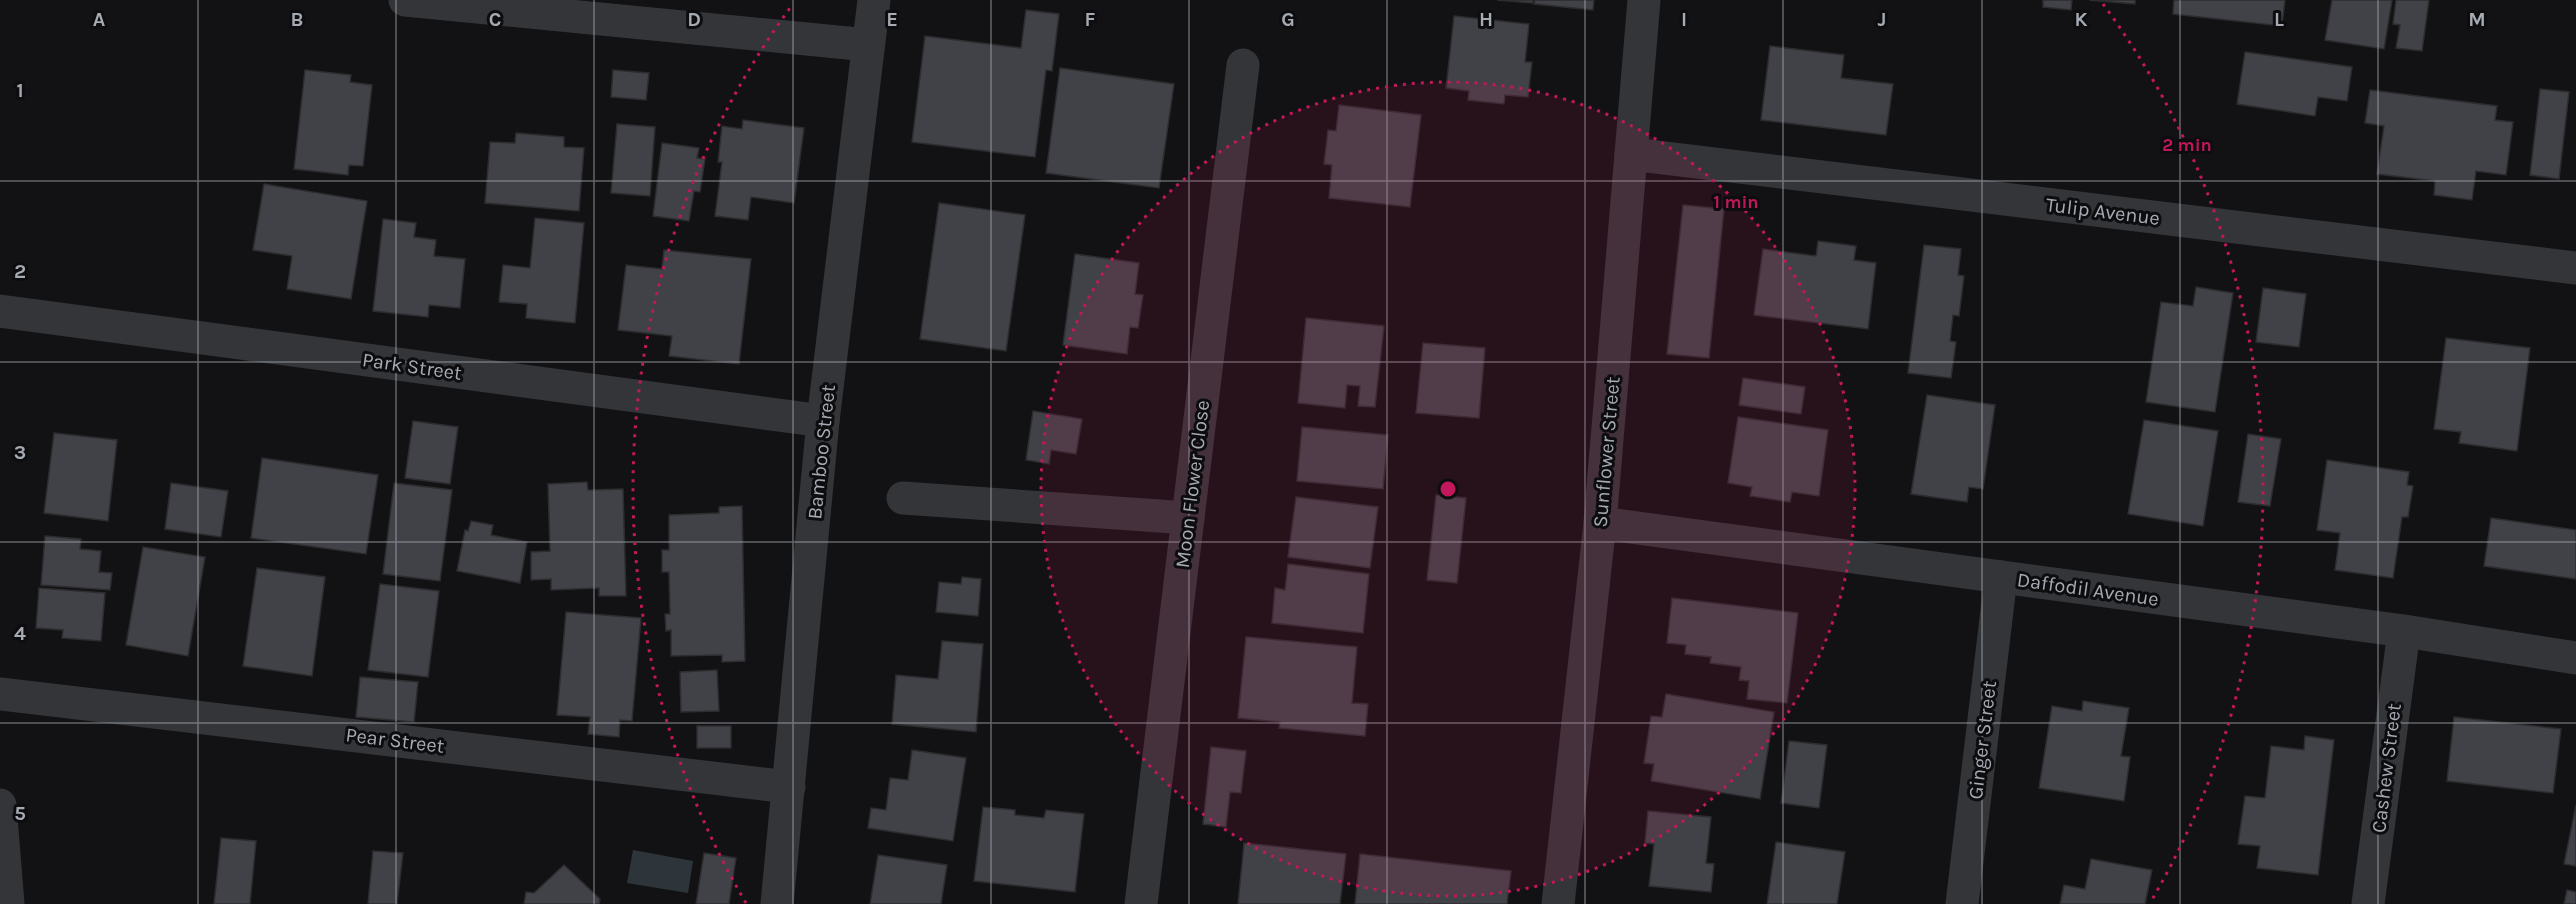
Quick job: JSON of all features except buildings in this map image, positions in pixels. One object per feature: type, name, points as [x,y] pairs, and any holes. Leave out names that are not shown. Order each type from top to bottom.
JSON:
[{"type":"street","points":[[405,0],[868,45]]},
{"type":"street","name":"Bamboo Street","points":[[777,904],[823,421],[874,0]]},
{"type":"street","name":"Sunflower Street","points":[[1558,904],[1600,523],[1644,0]]},
{"type":"street","name":"Moon Flower Close","points":[[1141,904],[1243,65]]},
{"type":"street","name":"Tulip Avenue","points":[[1630,154],[2576,268]]},
{"type":"street","name":"Park Street","points":[[0,311],[823,421]]},
{"type":"street","points":[[903,498],[1188,518]]},
{"type":"street","name":"Daffodil Avenue","points":[[1600,523],[2404,631],[2576,658]]},
{"type":"street","name":"Ginger Street","points":[[1962,904],[2001,577]]},
{"type":"street","name":"Cashew Street","points":[[2368,904],[2404,631]]},
{"type":"street","name":"Pear Street","points":[[0,694],[789,787]]},
{"type":"street","points":[[0,805],[8,904]]},
{"type":"shaded area","points":[[633,850],[693,861],[688,893],[627,883]]}]
